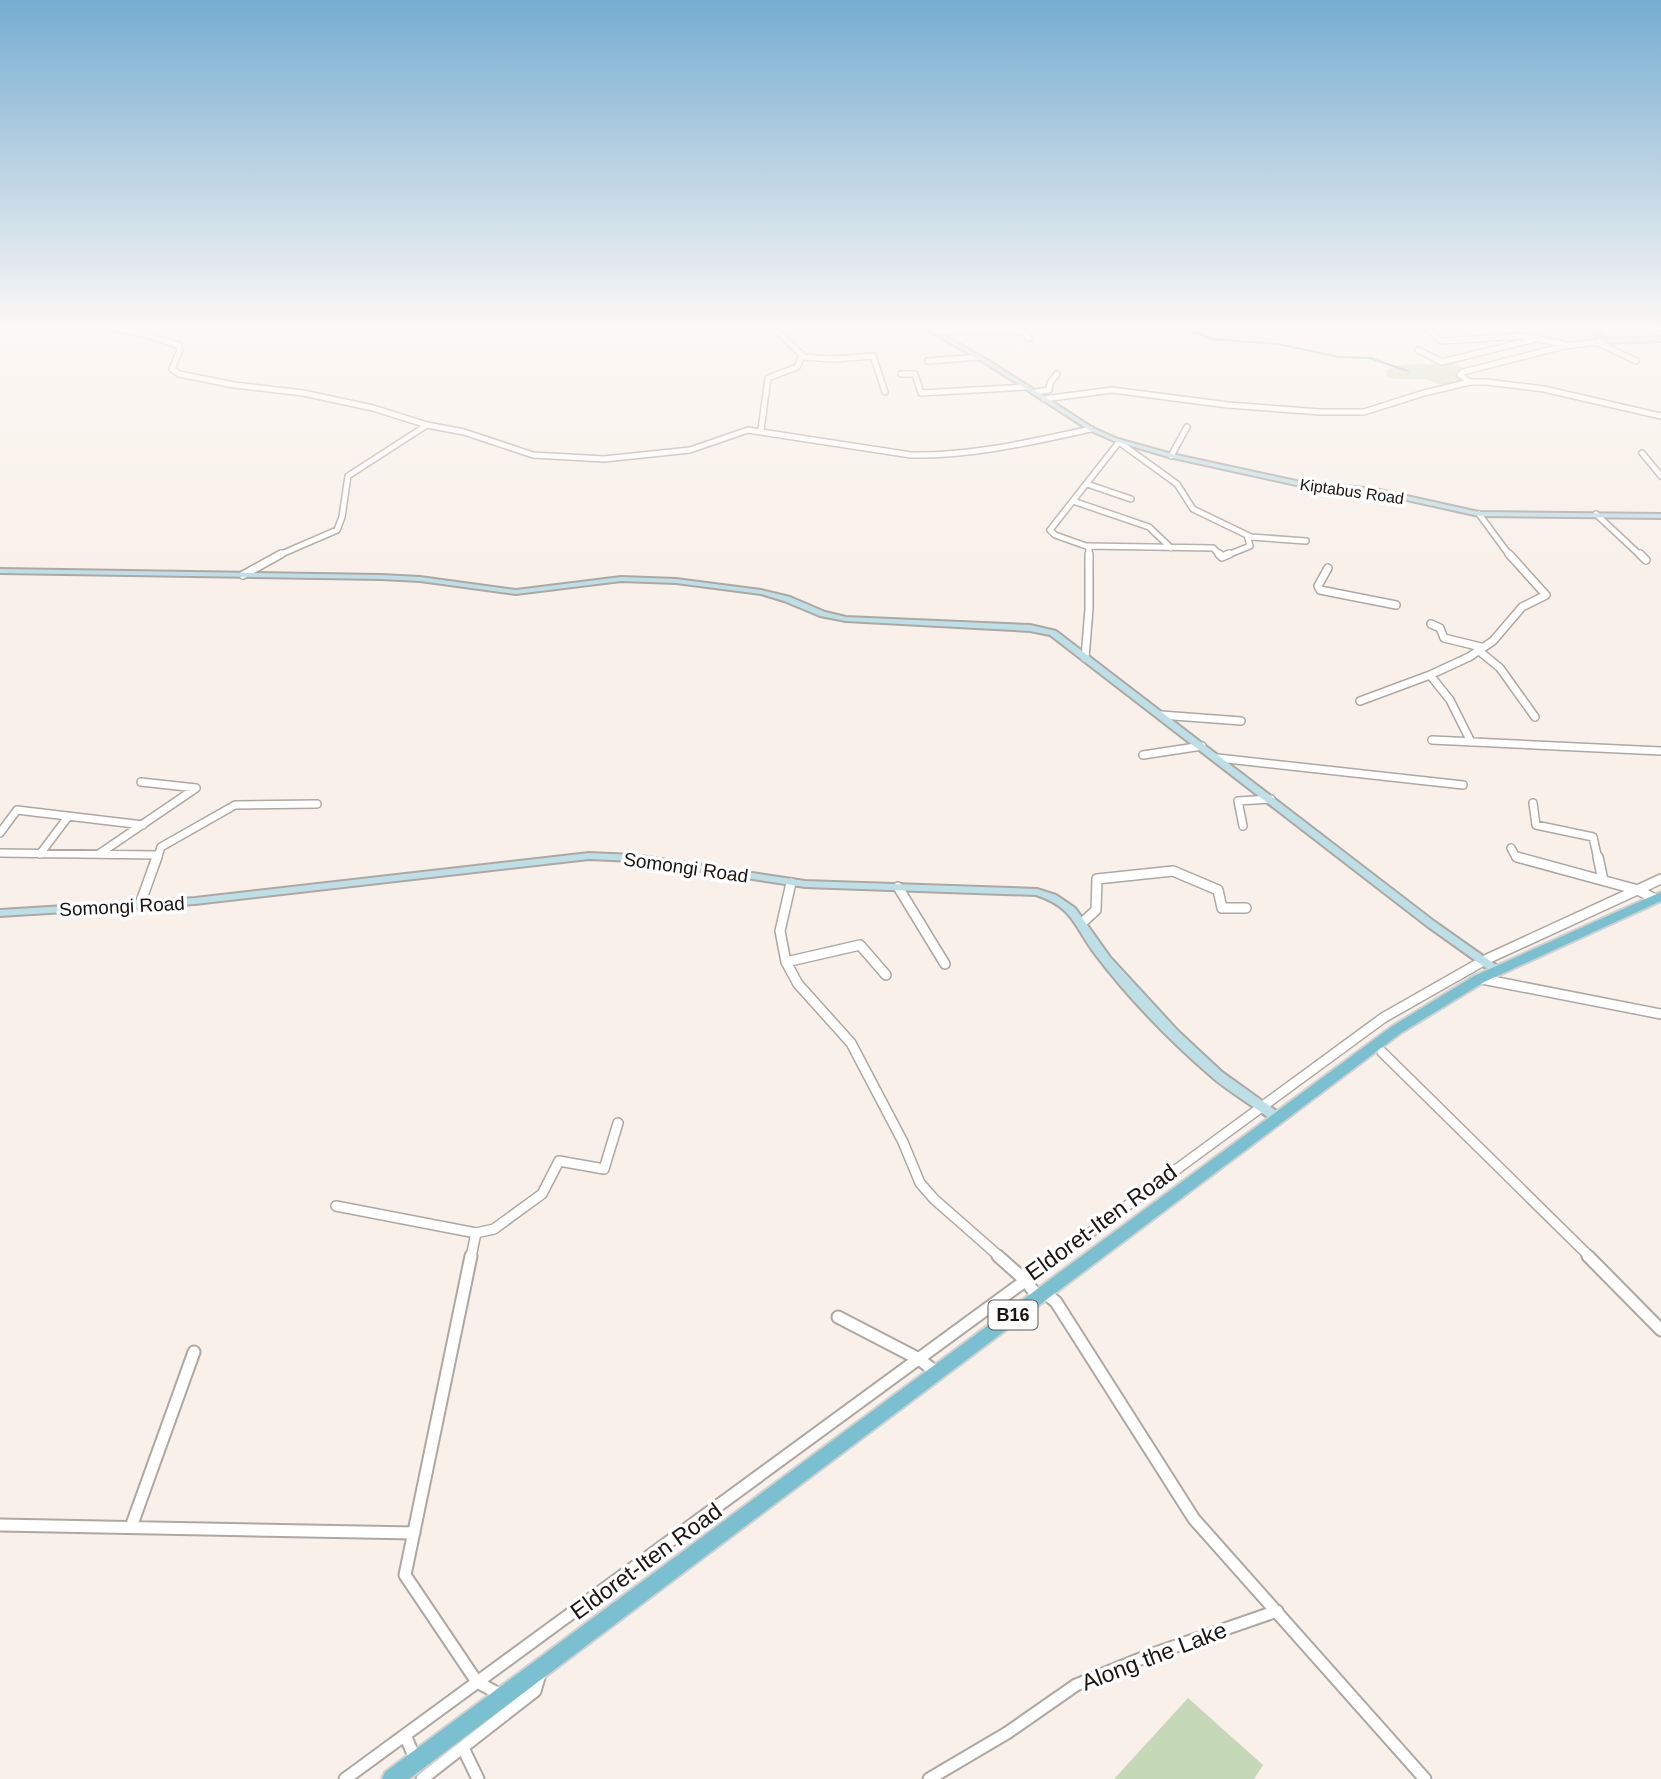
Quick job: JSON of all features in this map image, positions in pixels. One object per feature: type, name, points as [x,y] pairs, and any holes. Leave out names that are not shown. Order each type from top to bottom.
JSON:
[{"type":"main road","name":"Eldoret-Iten Road","points":[[392,1779],[1396,1030],[1479,979],[1491,965],[1658,897]]},
{"type":"street","points":[[367,407],[427,425],[464,432],[526,454],[589,459],[690,450],[741,431],[761,430],[922,456],[1006,447],[1091,429]]},
{"type":"street","points":[[761,430],[764,407]]},
{"type":"street","name":"Kiptabus Road","points":[[1057,407],[1091,429],[1119,442],[1296,483],[1376,491],[1479,514],[1661,516]]},
{"type":"street","points":[[1255,407],[1320,412],[1364,412],[1382,407]]},
{"type":"street","points":[[1622,407],[1661,416]]},
{"type":"street","points":[[243,575],[274,557],[337,530],[341,524],[344,484],[348,476],[427,425]]},
{"type":"street","points":[[1171,456],[1187,427]]},
{"type":"street","points":[[1247,535],[1250,546],[1228,557],[1222,557],[1213,548],[1088,545],[1050,531],[1119,442],[1177,484],[1193,509],[1247,535],[1306,541]]},
{"type":"street","points":[[1642,453],[1661,476]]},
{"type":"street","points":[[1087,484],[1131,499]]},
{"type":"street","points":[[1073,501],[1143,525],[1171,548]]},
{"type":"street","points":[[1360,701],[1440,672],[1493,640],[1521,607],[1546,595],[1512,558],[1479,514]]},
{"type":"street","points":[[1596,514],[1646,560]]},
{"type":"street","points":[[1084,658],[1091,561],[1088,545]]},
{"type":"street","points":[[1328,568],[1318,586],[1320,590],[1396,605]]},
{"type":"street","points":[[0,571],[420,579],[516,592],[629,579],[703,584],[778,596],[823,614],[846,619],[1042,629],[1053,633],[1432,925],[1491,965]]},
{"type":"street","points":[[1431,624],[1440,628],[1444,638],[1480,648],[1500,668],[1535,717]]},
{"type":"street","points":[[1430,675],[1450,700],[1471,742]]},
{"type":"street","points":[[1161,715],[1241,722]]},
{"type":"street","points":[[1432,740],[1661,751]]},
{"type":"street","points":[[1143,755],[1202,746]]},
{"type":"street","points":[[1218,758],[1463,785]]},
{"type":"street","points":[[99,854],[196,788],[141,782]]},
{"type":"street","points":[[1244,826],[1238,801],[1271,799]]},
{"type":"street","points":[[1533,803],[1536,825],[1593,837],[1603,880]]},
{"type":"street","points":[[140,904],[161,847],[235,805],[317,804]]},
{"type":"street","points":[[0,833],[17,810],[143,825]]},
{"type":"street","points":[[40,854],[68,817]]},
{"type":"street","points":[[1511,848],[1516,857],[1528,862],[1603,880],[1658,897]]},
{"type":"street","points":[[0,853],[158,855]]},
{"type":"street","name":"Somongi Road","points":[[0,913],[314,889],[589,856],[634,858],[791,883],[1037,892],[1059,898],[1069,905],[1100,954],[1187,1049],[1221,1078],[1278,1119]]},
{"type":"street","points":[[1082,923],[1096,910],[1097,879],[1173,871],[1218,890],[1222,908],[1246,908]]},
{"type":"street","points":[[345,1779],[1383,1018],[1661,879]]},
{"type":"street","points":[[791,883],[780,931],[786,962],[798,984],[851,1043],[903,1142],[920,1183],[934,1199],[1025,1280],[1041,1294],[1056,1302],[1194,1518],[1425,1779]]},
{"type":"street","points":[[898,887],[945,964]]},
{"type":"street","points":[[786,962],[860,945],[886,975]]},
{"type":"street","points":[[1479,979],[1661,1014]]},
{"type":"street","points":[[1382,1052],[1540,1206],[1661,1330]]},
{"type":"street","points":[[336,1206],[476,1233],[494,1229],[542,1194],[559,1161],[604,1169],[618,1123]]},
{"type":"street","points":[[476,1233],[405,1575],[477,1682],[503,1696]]},
{"type":"street","points":[[838,1317],[919,1359],[937,1373]]},
{"type":"street","points":[[131,1527],[194,1352]]},
{"type":"street","points":[[0,1525],[414,1533]]},
{"type":"street","name":"Along the Lake","points":[[929,1779],[1007,1732],[1076,1685],[1150,1655],[1277,1611]]},
{"type":"street","points":[[422,1779],[535,1691],[543,1665]]},
{"type":"street","points":[[405,1735],[416,1761]]},
{"type":"street","points":[[463,1748],[478,1779]]},
{"type":"green space","points":[[1188,1698],[1263,1765],[1254,1779],[1114,1779]]}]
